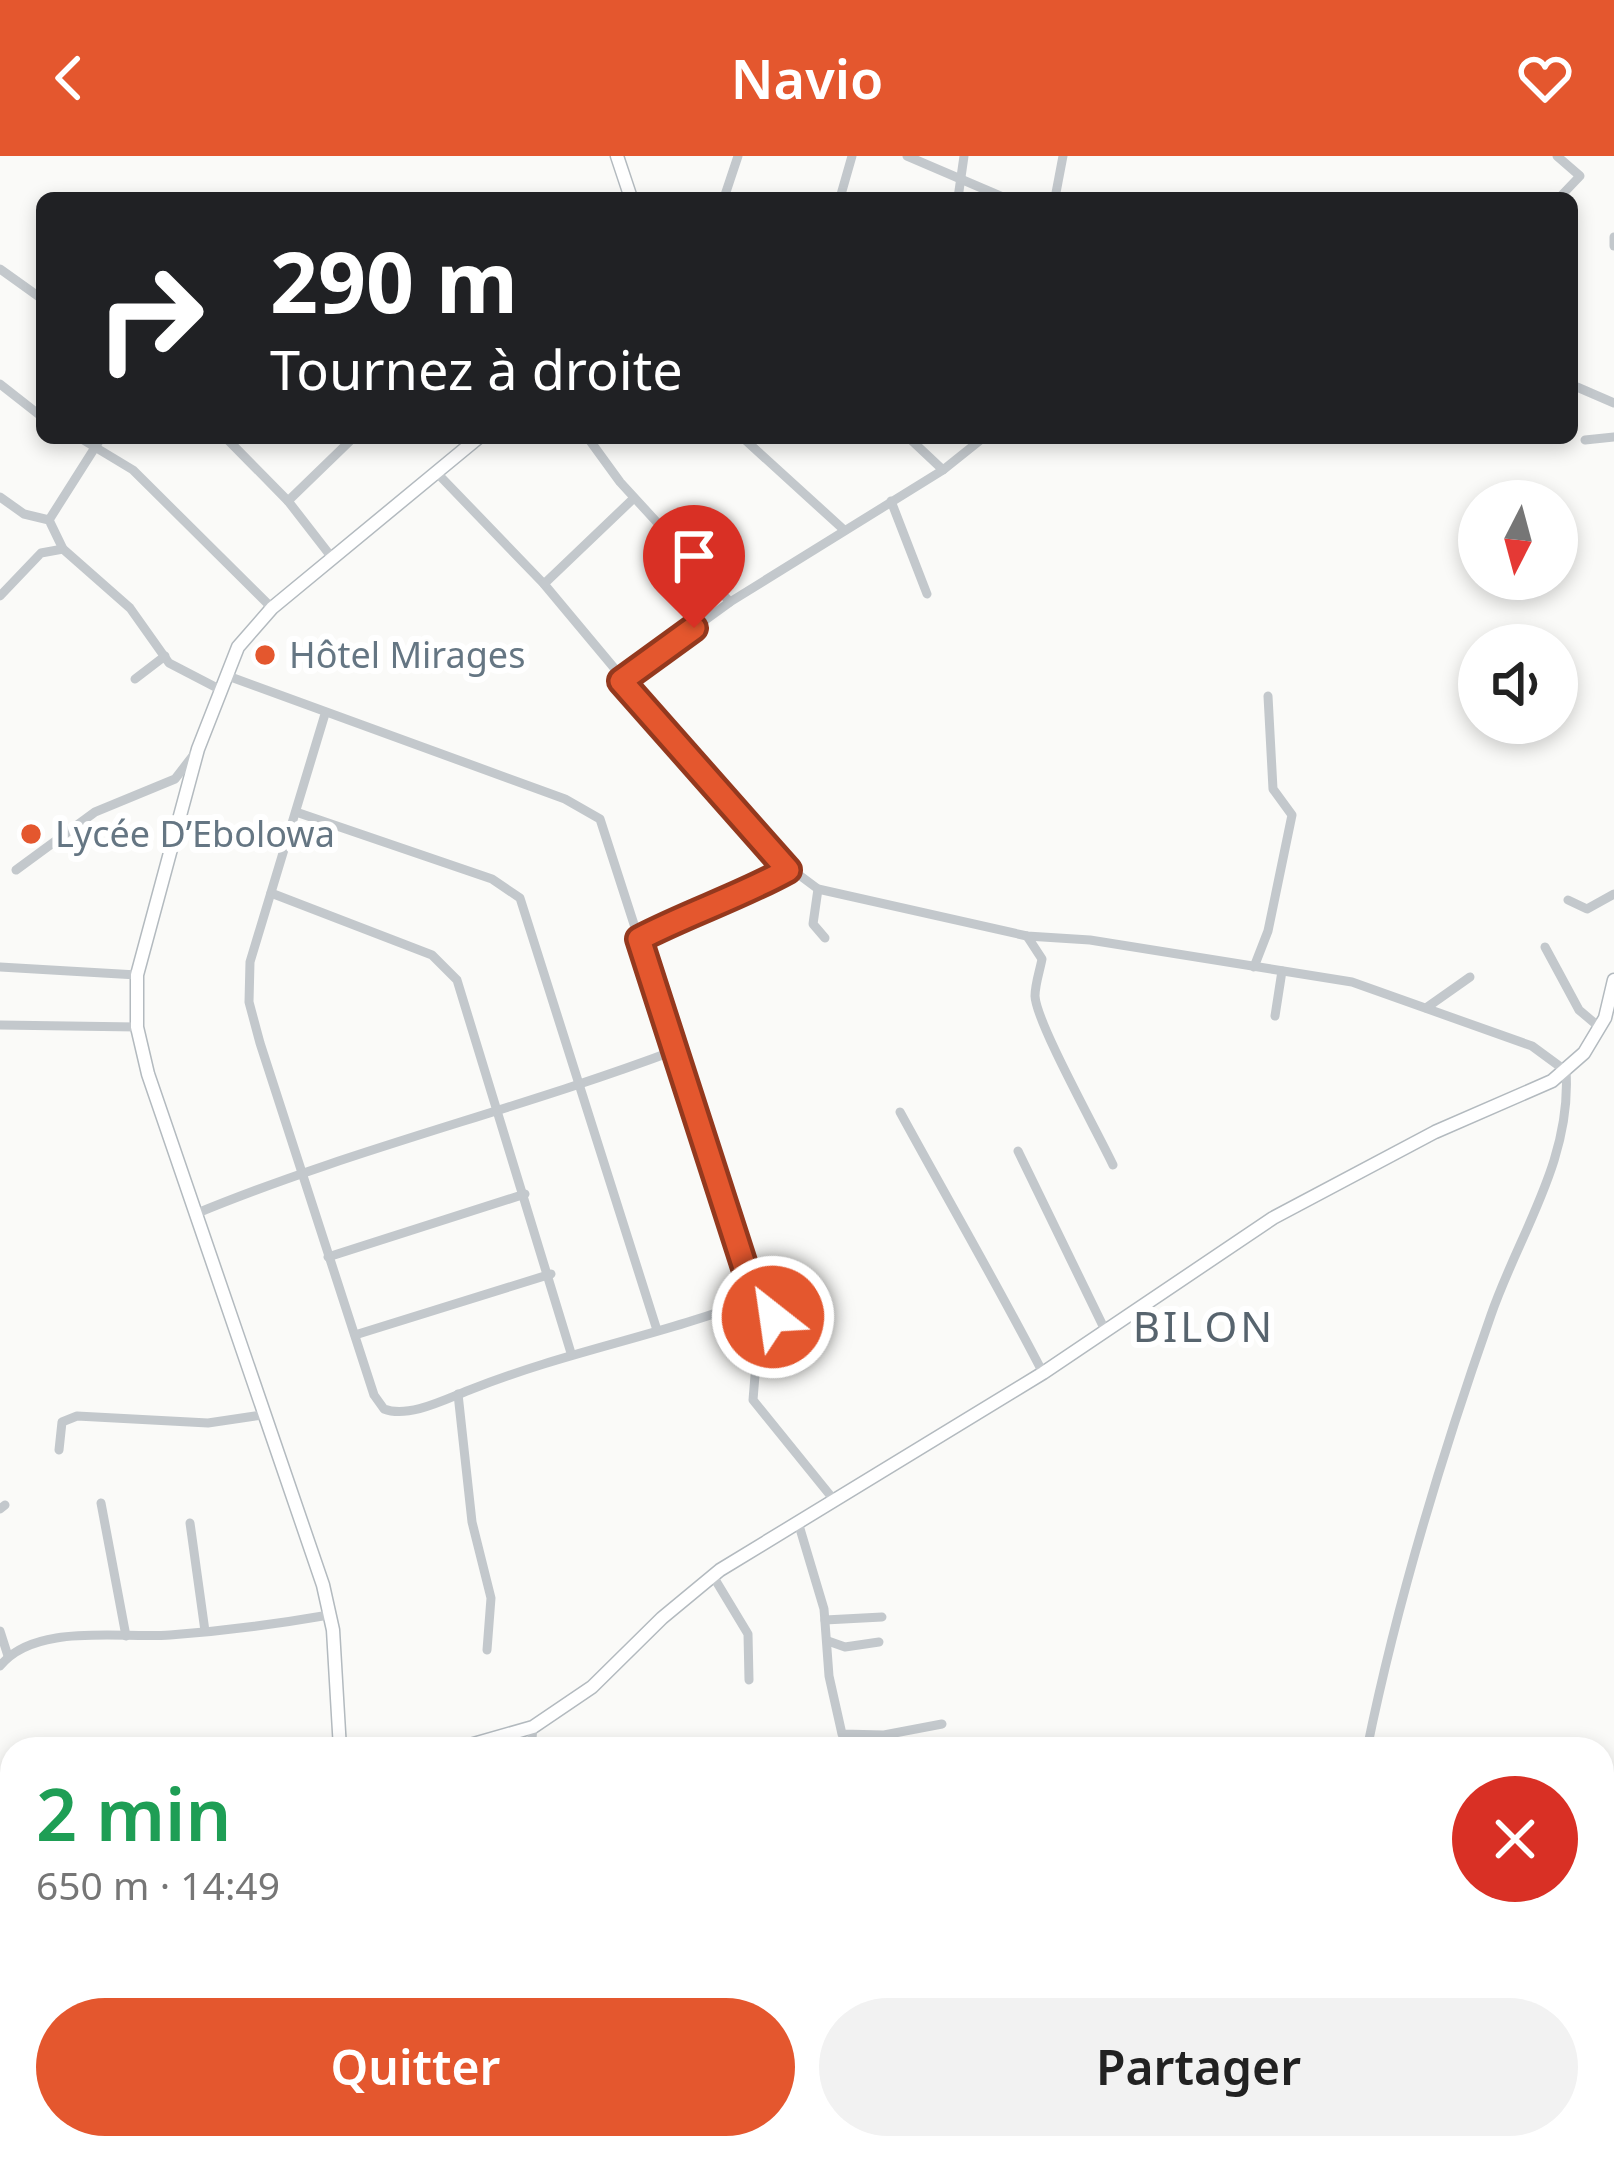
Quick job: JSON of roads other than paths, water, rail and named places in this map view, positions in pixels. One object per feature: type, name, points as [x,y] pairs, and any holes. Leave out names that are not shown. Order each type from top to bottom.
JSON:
[{"type":"street","points":[[617,156],[629,192]]},
{"type":"street","points":[[726,192],[738,156]]},
{"type":"street","points":[[842,192],[852,156]]},
{"type":"street","points":[[907,156],[989,192]]},
{"type":"street","points":[[959,192],[964,156]]},
{"type":"street","points":[[1056,192],[1063,156]]},
{"type":"street","points":[[1557,156],[1580,176],[1565,192]]},
{"type":"street","points":[[0,269],[36,292]]},
{"type":"street","points":[[0,383],[36,412]]},
{"type":"street","points":[[1578,387],[1614,403]]},
{"type":"street","points":[[1585,440],[1614,437]]},
{"type":"street","points":[[49,520],[97,444]]},
{"type":"street","points":[[100,444],[133,470],[240,582],[272,608]]},
{"type":"street","points":[[233,444],[334,560]]},
{"type":"street","points":[[236,447],[239,444]]},
{"type":"street","points":[[288,502],[347,444]]},
{"type":"street","points":[[339,1737],[329,1615],[137,1027],[137,975],[198,749],[238,647],[272,608],[466,444]]},
{"type":"street","points":[[593,444],[634,499],[730,602]]},
{"type":"street","points":[[750,444],[843,529]]},
{"type":"street","points":[[915,444],[943,470]]},
{"type":"street","points":[[621,681],[730,602],[943,470],[976,444]]},
{"type":"street","points":[[437,473],[544,584],[621,681],[788,870],[818,889],[1027,936],[1090,940],[1352,982],[1479,1032],[1532,1046],[1566,1071],[1568,1101],[1551,1175],[1492,1310],[1387,1650],[1369,1737]]},
{"type":"street","points":[[0,496],[24,514],[49,520]]},
{"type":"street","points":[[544,584],[634,499]]},
{"type":"street","points":[[891,501],[927,594]]},
{"type":"street","points":[[49,520],[63,549],[130,608],[165,656],[221,690]]},
{"type":"street","points":[[0,596],[41,553],[63,549]]},
{"type":"street","points":[[135,680],[165,656]]},
{"type":"street","points":[[228,676],[592,812],[606,837],[755,1299],[774,1313],[756,1363],[753,1400],[834,1500]]},
{"type":"street","points":[[1254,968],[1268,931],[1292,814],[1274,789],[1268,696]]},
{"type":"street","points":[[325,714],[250,962],[249,1002],[298,1172],[384,1409],[407,1411],[571,1353],[656,1327],[705,1318],[755,1299]]},
{"type":"street","points":[[16,870],[95,812],[175,778],[198,749]]},
{"type":"street","points":[[296,812],[492,879],[520,898],[656,1327]]},
{"type":"street","points":[[639,939],[698,908],[723,905],[788,870]]},
{"type":"street","points":[[818,889],[813,923],[825,938]]},
{"type":"street","points":[[272,893],[446,964],[457,980],[551,1274],[571,1353]]},
{"type":"street","points":[[1568,900],[1587,909],[1614,893]]},
{"type":"street","points":[[1027,936],[1042,959],[1035,1000],[1051,1047],[1073,1078],[1113,1165]]},
{"type":"street","points":[[1545,946],[1579,1010],[1606,1024]]},
{"type":"street","points":[[0,968],[137,975]]},
{"type":"street","points":[[1275,1016],[1282,971]]},
{"type":"street","points":[[1426,1008],[1469,977]]},
{"type":"street","points":[[498,1737],[533,1727],[592,1687],[713,1576],[1042,1373],[1104,1328],[1194,1275],[1273,1217],[1566,1071],[1606,1024],[1614,980]]},
{"type":"street","points":[[0,1025],[137,1027]]},
{"type":"street","points":[[195,1214],[298,1172],[499,1113],[676,1050]]},
{"type":"street","points":[[900,1112],[968,1238],[992,1268],[1042,1373]]},
{"type":"street","points":[[1018,1151],[1104,1328]]},
{"type":"street","points":[[328,1257],[525,1194]]},
{"type":"street","points":[[355,1335],[551,1274]]},
{"type":"street","points":[[458,1394],[472,1522],[491,1598],[487,1650]]},
{"type":"street","points":[[59,1450],[62,1422],[77,1415],[208,1424],[262,1414]]},
{"type":"street","points":[[101,1503],[126,1636]]},
{"type":"street","points":[[190,1522],[205,1631]]},
{"type":"street","points":[[798,1522],[825,1620],[829,1676],[842,1734],[884,1735],[942,1724]]},
{"type":"street","points":[[713,1576],[748,1634],[749,1680]]},
{"type":"street","points":[[0,1630],[4,1661],[56,1639],[106,1631],[126,1636],[205,1631],[329,1615]]},
{"type":"street","points":[[825,1620],[882,1617]]},
{"type":"street","points":[[828,1641],[845,1647],[879,1642]]},
{"type":"street","points":[[532,1737],[533,1727]]},
{"type":"place","name":"Hôtel Mirages","points":[[265,655]]},
{"type":"place","name":"Lycée D’Ebolowa","points":[[31,834]]},
{"type":"district","name":"BILON","points":[[1204,1327]]}]
